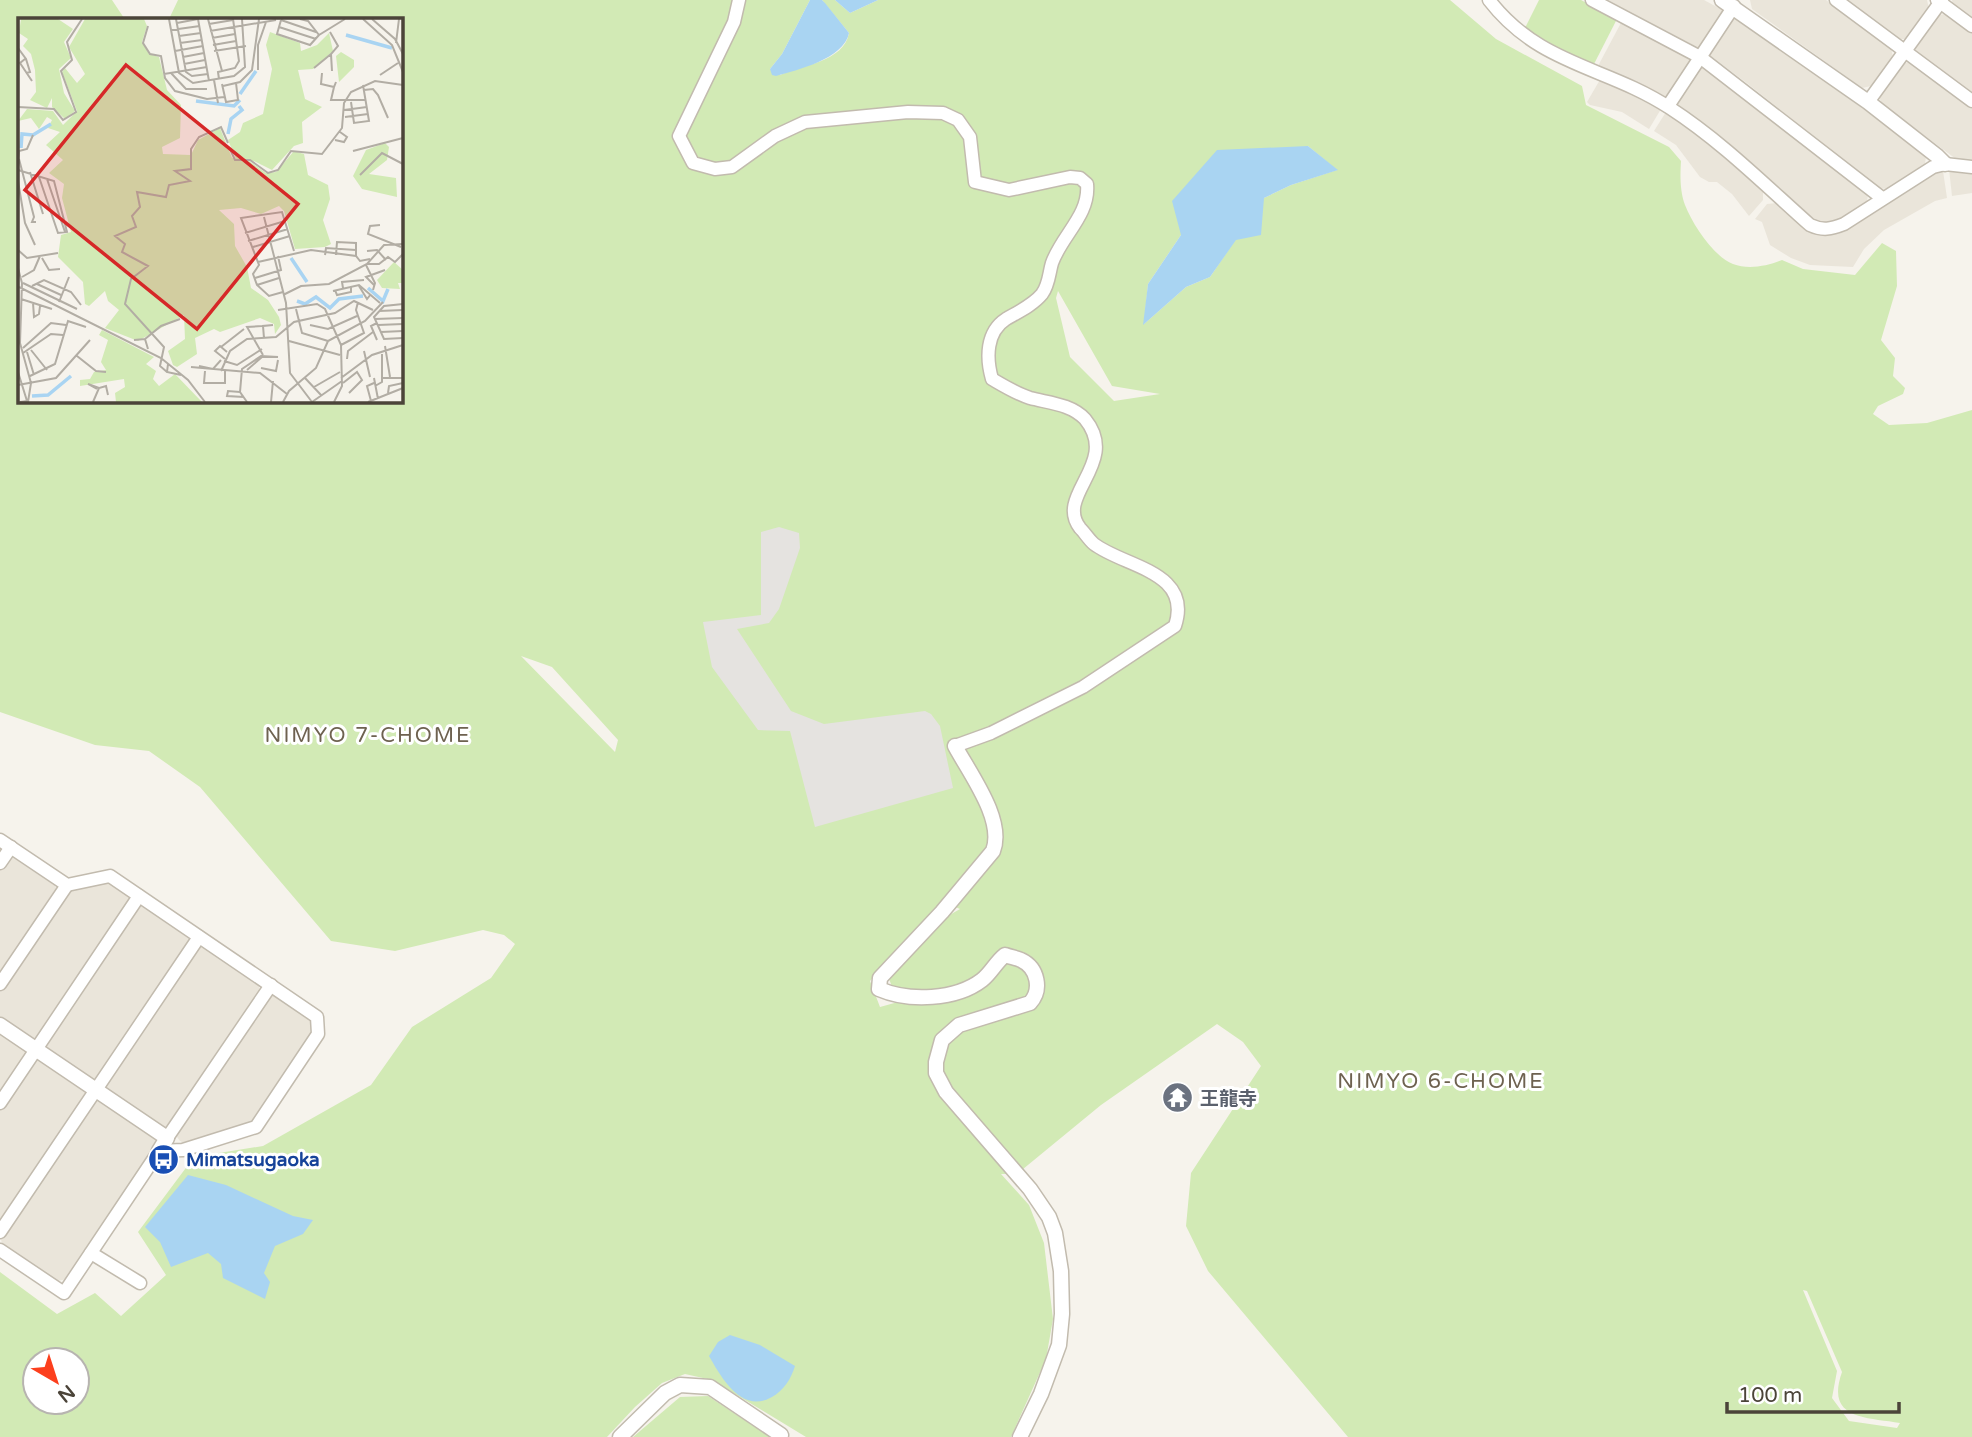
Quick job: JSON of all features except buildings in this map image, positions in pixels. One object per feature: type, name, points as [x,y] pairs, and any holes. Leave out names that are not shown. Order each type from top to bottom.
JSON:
[{"type":"street","points":[[739,0],[734,22],[679,136],[694,163],[716,169],[732,167],[775,136],[805,122],[908,111],[943,113],[958,120],[970,136],[975,182],[1009,190],[1070,177],[1080,178],[1087,184],[1088,198],[1053,261],[1042,294],[1004,320],[995,330],[988,356],[989,368],[992,379],[1015,392],[1061,405],[1082,416],[1096,439],[1097,453],[1074,503],[1077,524],[1092,543],[1142,566],[1166,583],[1175,594],[1179,615],[1175,626],[1083,687],[992,733],[955,746],[989,808],[998,839],[993,851],[950,902],[880,978],[879,989],[928,998],[939,997],[974,985],[985,978],[995,963],[1005,955],[1022,960],[1030,967],[1037,980],[1038,989],[1030,1003],[959,1025],[942,1040],[936,1062],[936,1073],[946,1092],[1030,1189],[1049,1217],[1055,1233],[1061,1271],[1059,1345],[1041,1394],[1020,1437]]},
{"type":"street","points":[[1489,0],[1510,24],[1539,46],[1566,61],[1604,74],[1668,106],[1696,126],[1810,225],[1818,229],[1830,229],[1844,224],[1933,167],[1945,164],[1972,167]]},
{"type":"street","points":[[1592,0],[1700,57],[1882,198]]},
{"type":"street","points":[[1836,0],[1972,101]]},
{"type":"street","points":[[1868,102],[1940,1],[1972,26]]},
{"type":"street","points":[[1668,106],[1731,2],[1868,102],[1945,164]]},
{"type":"street","points":[[0,863],[5,843],[67,885]]},
{"type":"street","points":[[0,984],[67,885],[110,876],[317,1017],[318,1034],[256,1128],[183,1150],[163,1145],[96,1090],[0,1025]]},
{"type":"street","points":[[0,1103],[139,896]]},
{"type":"street","points":[[0,1232],[199,937]]},
{"type":"street","points":[[0,1250],[64,1293],[271,985]]},
{"type":"street","points":[[91,1253],[140,1283]]},
{"type":"street","points":[[620,1437],[664,1392],[680,1385],[710,1387],[781,1435]]},
{"type":"shaded area","points":[[1606,0],[1704,0],[1726,12],[1701,49]]},
{"type":"shaded area","points":[[1750,0],[1826,0],[1891,48],[1893,57],[1871,86],[1862,88],[1752,9]]},
{"type":"shaded area","points":[[1844,0],[1927,0],[1929,9],[1906,39],[1896,39]]},
{"type":"shaded area","points":[[1952,0],[1972,0],[1972,20],[1953,6]]},
{"type":"shaded area","points":[[1946,14],[1972,33],[1972,95],[1916,53],[1915,45],[1938,15]]},
{"type":"shaded area","points":[[1733,16],[1779,46],[1926,156],[1925,164],[1887,189],[1878,188],[1708,54]]},
{"type":"shaded area","points":[[1622,21],[1694,59],[1667,100],[1598,66]]},
{"type":"shaded area","points":[[1909,62],[1972,109],[1972,161],[1956,159],[1881,103],[1879,94],[1901,64]]},
{"type":"shaded area","points":[[1701,63],[1868,194],[1867,202],[1835,222],[1818,223],[1674,104]]},
{"type":"shaded area","points":[[1601,78],[1661,109],[1649,129],[1622,112],[1587,102]]},
{"type":"shaded area","points":[[1666,112],[1763,191],[1763,200],[1749,216],[1732,194],[1717,182],[1709,182],[1700,177],[1676,145],[1654,131]]},
{"type":"shaded area","points":[[1949,169],[1972,172],[1972,193],[1952,196]]},
{"type":"shaded area","points":[[1943,171],[1947,198],[1935,201],[1884,230],[1864,249],[1853,267],[1810,265],[1791,258],[1770,245],[1762,222],[1755,219],[1767,204],[1777,203],[1812,232],[1832,234],[1934,173]]},
{"type":"shaded area","points":[[779,527],[799,533],[800,548],[779,609],[769,623],[737,629],[791,711],[824,724],[925,711],[931,714],[940,726],[953,788],[815,827],[790,731],[758,730],[712,667],[703,622],[761,615],[761,532]]},
{"type":"shaded area","points":[[12,857],[54,883],[56,888],[0,974],[0,870],[7,859]]},
{"type":"shaded area","points":[[111,884],[126,895],[129,898],[127,903],[38,1038],[34,1040],[0,1020],[0,992],[68,892]]},
{"type":"shaded area","points":[[141,905],[186,933],[190,939],[98,1079],[94,1081],[49,1052],[45,1047],[46,1042],[135,909]]},
{"type":"shaded area","points":[[202,947],[258,982],[260,991],[165,1128],[159,1127],[108,1092],[105,1084],[197,950]]},
{"type":"shaded area","points":[[271,995],[276,995],[313,1018],[315,1031],[253,1122],[184,1143],[180,1141],[177,1130]]},
{"type":"shaded area","points":[[0,1030],[24,1046],[26,1055],[0,1094]]},
{"type":"shaded area","points":[[43,1060],[86,1090],[86,1094],[0,1222],[0,1110],[31,1062]]},
{"type":"shaded area","points":[[103,1101],[154,1135],[157,1145],[67,1279],[57,1281],[7,1249],[1,1239],[91,1103]]},
{"type":"green space","points":[[0,0],[112,0],[124,18],[18,18],[18,402],[402,402],[402,18],[169,18],[178,0],[810,0],[782,54],[770,69],[780,75],[831,56],[845,43],[849,33],[822,0],[835,0],[850,13],[878,0],[1450,0],[1496,39],[1582,86],[1586,105],[1669,147],[1681,161],[1683,200],[1698,230],[1718,254],[1733,264],[1751,267],[1782,260],[1803,269],[1855,275],[1882,243],[1896,251],[1897,286],[1881,340],[1895,358],[1893,376],[1905,388],[1903,394],[1878,406],[1873,414],[1889,425],[1927,423],[1972,410],[1972,1437],[1348,1437],[1208,1271],[1186,1226],[1191,1173],[1261,1066],[1243,1042],[1217,1024],[1101,1105],[1017,1174],[1001,1174],[1029,1205],[1044,1243],[1053,1319],[1046,1359],[1011,1437],[806,1437],[712,1380],[685,1374],[662,1383],[607,1437],[0,1437],[0,1272],[57,1314],[95,1293],[121,1316],[166,1275],[138,1232],[194,1157],[263,1146],[371,1085],[412,1027],[491,978],[515,944],[504,935],[483,930],[395,951],[331,941],[200,787],[149,751],[95,745],[0,712]],"holes":[[[1308,146],[1337,170],[1291,185],[1264,198],[1210,277],[1186,287],[1144,324],[1148,284],[1181,235]],[[1058,291],[1112,386],[1160,394],[1114,401],[1070,357],[1056,298]],[[521,656],[552,667],[618,740],[615,752]],[[944,902],[960,909],[915,935]],[[884,966],[898,1002],[880,1007],[870,981]],[[1803,1290],[1807,1291],[1842,1372],[1838,1388],[1839,1399],[1844,1408],[1862,1417],[1900,1423],[1897,1428],[1849,1421],[1832,1398],[1837,1371]]]},
{"type":"green space","points":[[1539,0],[1581,0],[1617,19],[1594,64],[1563,54],[1525,28]]},
{"type":"green space","points":[[708,1396],[770,1437],[633,1437],[680,1397]]},
{"type":"water","points":[[810,0],[822,0],[825,3],[849,33],[845,42],[829,56],[807,67],[772,75],[770,69],[782,54]]},
{"type":"water","points":[[835,0],[878,0],[850,13]]},
{"type":"water","points":[[1308,146],[1338,170],[1291,185],[1264,198],[1261,235],[1236,240],[1210,277],[1186,287],[1143,325],[1148,284],[1181,235],[1172,201],[1217,150]]},
{"type":"water","points":[[188,1175],[226,1185],[293,1216],[313,1220],[303,1234],[275,1246],[264,1273],[270,1282],[265,1299],[223,1278],[221,1264],[208,1253],[171,1267],[160,1242],[145,1227]]},
{"type":"water","points":[[730,1335],[760,1345],[795,1366],[780,1391],[761,1401],[742,1398],[734,1392],[709,1356],[718,1342]]},
{"type":"place","name":"王龍寺","points":[[1177,1098]]},
{"type":"place","name":"Mimatsugaoka","points":[[163,1159]]},
{"type":"district","name":"NIMYO 7-CHOME","points":[[368,735]]},
{"type":"district","name":"NIMYO 6-CHOME","points":[[1441,1081]]}]
